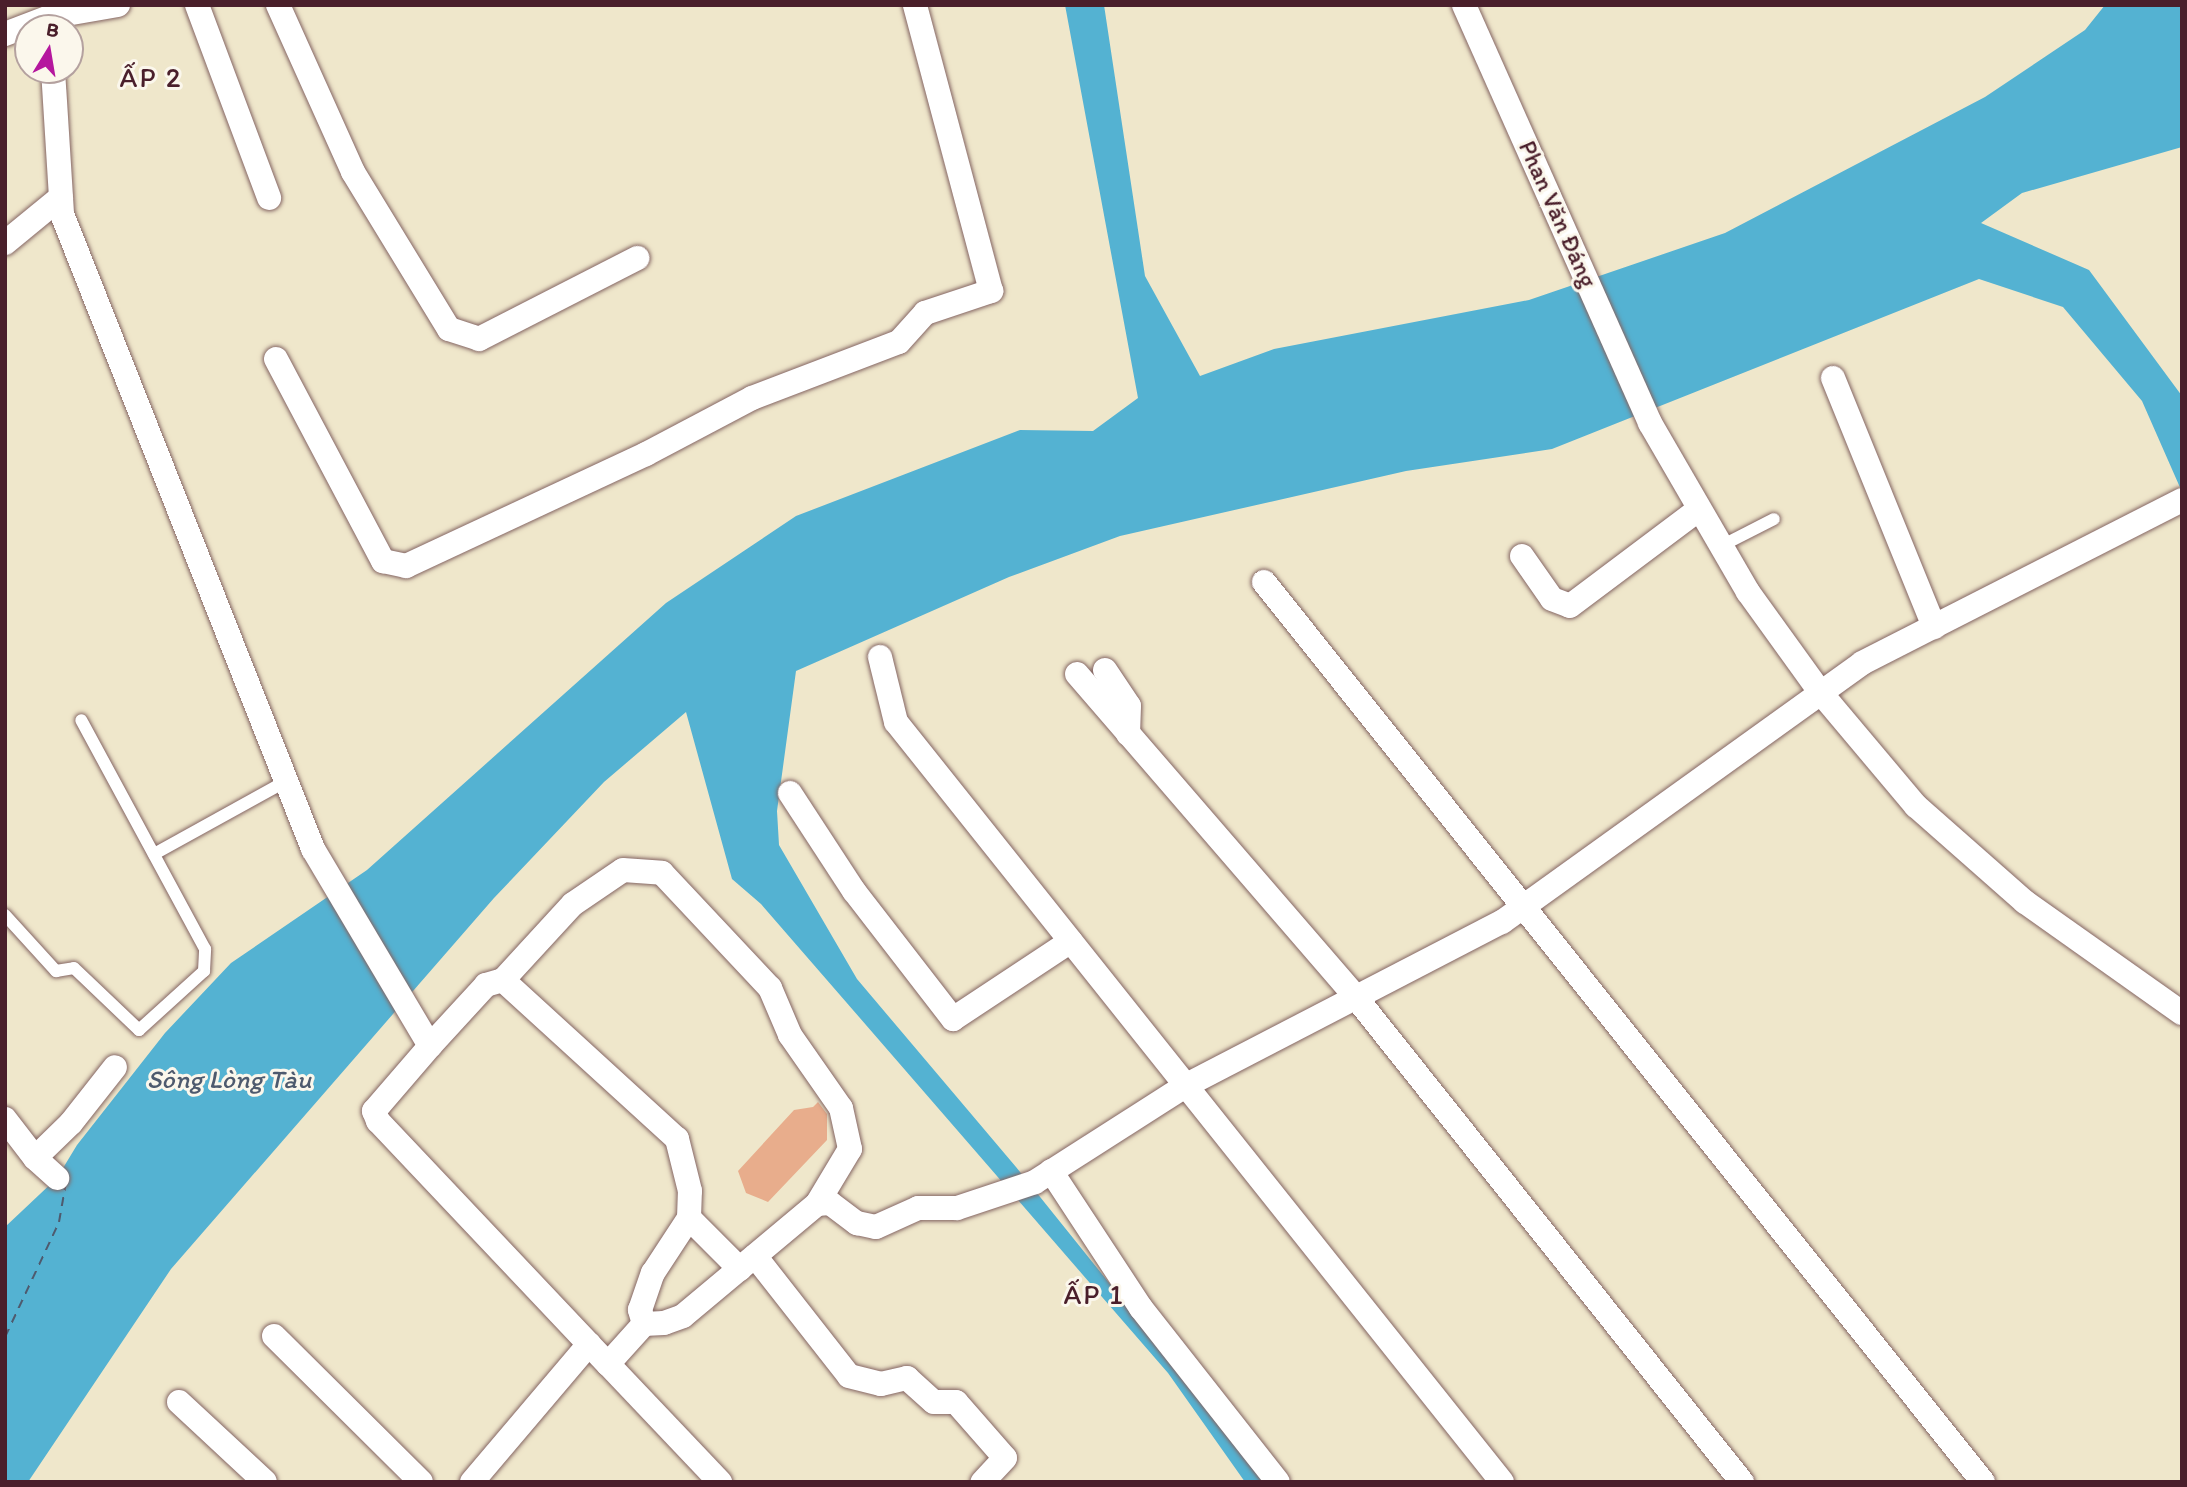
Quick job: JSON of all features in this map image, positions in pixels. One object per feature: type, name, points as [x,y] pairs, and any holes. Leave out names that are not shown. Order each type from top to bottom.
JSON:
[{"type":"street","points":[[66,14],[118,5]]},
{"type":"street","points":[[197,5],[269,198]]},
{"type":"street","points":[[278,5],[353,172],[449,329],[479,339],[637,258]]},
{"type":"street","points":[[276,359],[383,561],[391,566],[406,566],[579,486],[752,398],[899,342],[925,313],[938,306],[991,291],[915,5]]},
{"type":"street","name":"Phan Văn Đáng","points":[[1464,5],[1580,260],[1650,423],[1699,509],[1731,540],[1748,592],[1926,815],[2025,902],[2182,1013]]},
{"type":"street","points":[[54,84],[61,197],[67,226],[313,849],[430,1046]]},
{"type":"street","points":[[5,243],[61,197]]},
{"type":"street","points":[[1833,378],[1934,627]]},
{"type":"street","points":[[817,1204],[830,1203],[857,1223],[876,1227],[918,1208],[948,1209],[1005,1192],[1043,1176],[1185,1086],[1354,995],[1475,936],[1524,907],[1862,663],[2179,505]]},
{"type":"street","points":[[1522,556],[1552,600],[1570,606],[1699,509]]},
{"type":"street","points":[[1264,582],[1983,1482]]},
{"type":"street","points":[[880,657],[896,722],[1502,1482]]},
{"type":"street","points":[[1105,670],[1129,706],[1128,734]]},
{"type":"street","points":[[1077,674],[1354,995],[1742,1482]]},
{"type":"street","points":[[790,793],[854,891],[953,1019],[1071,941]]},
{"type":"street","points":[[608,1364],[644,1324],[664,1324],[683,1316],[817,1204],[850,1149],[841,1108],[790,1035],[770,988],[662,873],[623,870],[573,904],[503,980],[486,985],[374,1111],[378,1121],[589,1344],[720,1482]]},
{"type":"street","points":[[503,980],[677,1139],[690,1191],[689,1218],[653,1273],[640,1310],[644,1324]]},
{"type":"street","points":[[34,1158],[71,1123],[115,1067]]},
{"type":"street","points":[[5,1119],[34,1158],[57,1178]]},
{"type":"street","points":[[1043,1176],[1279,1482]]},
{"type":"street","points":[[689,1218],[748,1262],[849,1376],[881,1384],[907,1378],[934,1402],[956,1402],[995,1445],[1003,1462],[982,1482]]},
{"type":"street","points":[[274,1336],[421,1482]]},
{"type":"street","points":[[472,1482],[589,1344]]},
{"type":"street","points":[[178,1402],[265,1482]]},
{"type":"lane","points":[[1731,540],[1768,521]]},
{"type":"lane","points":[[5,915],[55,971],[74,968],[139,1030],[204,971],[205,949],[81,719]]},
{"type":"lane","points":[[154,854],[286,781]]},
{"type":"water","name":"Sông Lòng Tàu","points":[[1065,5],[1104,5],[1145,276],[1200,376],[1274,349],[1529,300],[1725,233],[1985,97],[2085,30],[2105,5],[2182,5],[2182,147],[2022,193],[1981,223],[2089,270],[2182,396],[2182,492],[2142,401],[2063,307],[1979,279],[1552,449],[1406,471],[1120,536],[1009,577],[796,671],[777,811],[779,845],[857,979],[1016,1167],[1269,1482],[1245,1482],[1168,1373],[761,904],[732,879],[686,712],[604,782],[494,898],[171,1269],[28,1482],[5,1482],[5,1227],[57,1178],[77,1145],[165,1033],[231,963],[367,870],[666,603],[796,516],[1020,430],[1093,431],[1138,398]]},
{"type":"building","points":[[818,1102],[827,1114],[827,1140],[768,1202],[746,1193],[738,1171],[794,1110],[813,1107]]},
{"type":"ferry route","points":[[5,1337],[59,1222],[65,1187]]},
{"type":"district","name":"ẤP 2","points":[[151,77]]},
{"type":"district","name":"ẤP 1","points":[[1094,1294]]}]
